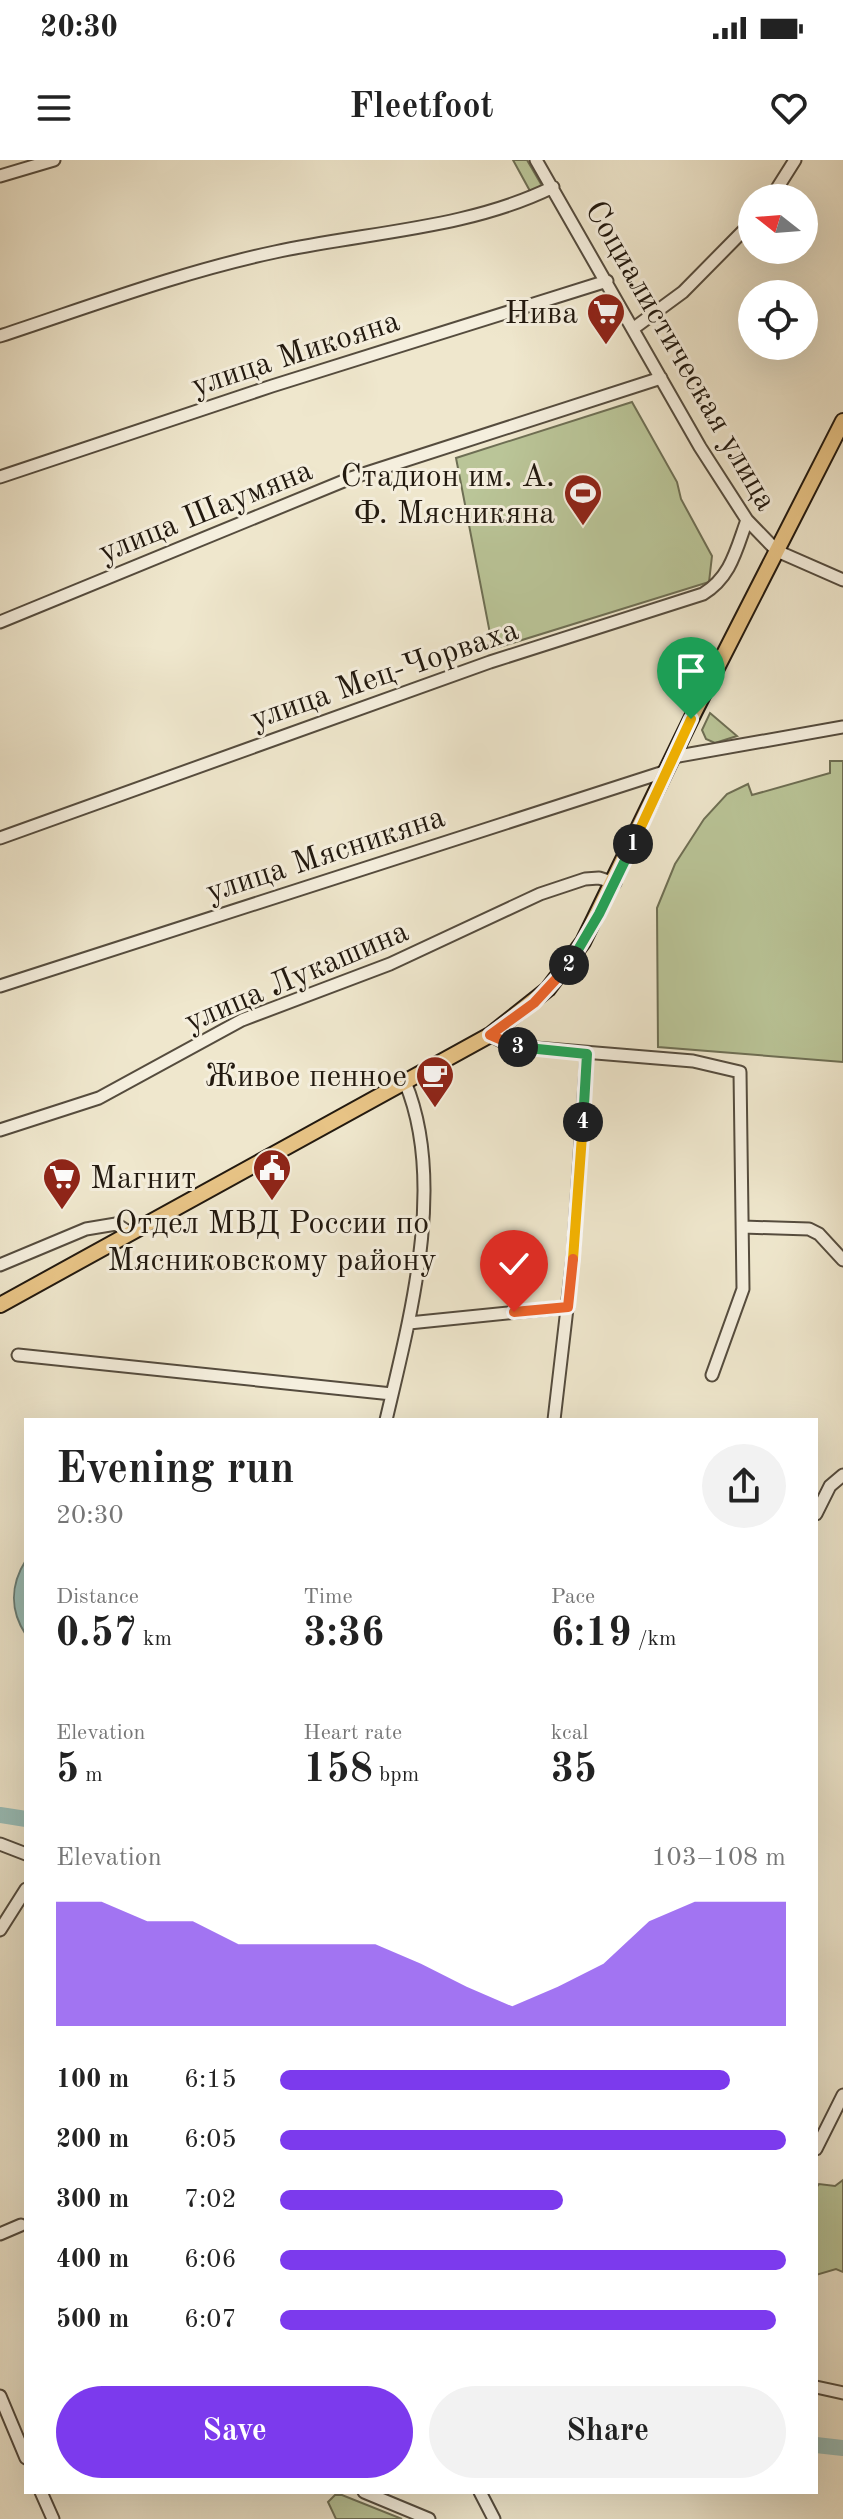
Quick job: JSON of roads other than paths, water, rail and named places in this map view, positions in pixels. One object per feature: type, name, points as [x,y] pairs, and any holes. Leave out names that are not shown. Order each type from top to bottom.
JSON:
[{"type":"main road","points":[[0,1305],[490,1035],[534,1003],[561,975],[615,883],[670,764],[843,421]]},
{"type":"street","points":[[0,176],[54,160]]},
{"type":"street","name":"Социалистическая улица","points":[[536,160],[747,520],[777,551],[843,580]]},
{"type":"street","points":[[780,184],[795,160]]},
{"type":"street","points":[[0,336],[192,273],[278,251],[471,216],[509,206],[553,187]]},
{"type":"street","points":[[634,328],[683,292],[738,236]]},
{"type":"street","name":"улица Микояна","points":[[0,477],[272,386],[607,281]]},
{"type":"street","name":"улица Шаумяна","points":[[0,622],[351,478],[661,378]]},
{"type":"street","name":"улица Мец-Чорваха","points":[[0,838],[490,662],[703,594],[722,581],[730,569],[747,520]]},
{"type":"street","name":"улица Мясникяна","points":[[0,986],[670,764],[780,735],[843,727]]},
{"type":"street","name":"улица Лукашина","points":[[0,1130],[99,1098],[242,1020],[390,964],[540,894],[585,879],[599,878],[615,883]]},
{"type":"street","points":[[490,1035],[511,1046],[693,1061],[740,1072],[743,1289],[712,1375]]},
{"type":"street","points":[[554,1418],[568,1307],[587,1054]]},
{"type":"street","points":[[386,1418],[409,1323],[418,1258],[423,1165],[421,1125],[405,1082]]},
{"type":"street","points":[[0,1265],[86,1229],[116,1224],[130,1233]]},
{"type":"street","points":[[743,1227],[809,1229],[819,1234],[843,1260]]},
{"type":"street","points":[[409,1323],[568,1307]]},
{"type":"street","points":[[18,1355],[392,1394]]},
{"type":"street","points":[[818,1510],[830,1486],[843,1475]]},
{"type":"street","points":[[0,1844],[24,1853]]},
{"type":"street","points":[[0,1930],[24,1892]]},
{"type":"street","points":[[818,2145],[843,2095]]},
{"type":"street","points":[[0,2234],[21,2225]]},
{"type":"street","points":[[818,2387],[843,2393]]},
{"type":"street","points":[[0,2396],[24,2453]]},
{"type":"street","points":[[42,2494],[53,2519]]},
{"type":"street","points":[[369,2494],[429,2519]]},
{"type":"street","points":[[481,2494],[494,2519]]},
{"type":"water","points":[[24,1564],[24,1631],[17,1617],[14,1598]]},
{"type":"waterway","points":[[0,1815],[24,1819]]},
{"type":"waterway","points":[[818,2445],[843,2448]]},
{"type":"place","name":"Нива","points":[[606,346]]},
{"type":"place","name":"Стадион им. А. Ф. Мясникяна","points":[[583,527]]},
{"type":"place","name":"Живое пенное","points":[[435,1109]]},
{"type":"place","name":"Отдел МВД России по Мясниковскому району","points":[[272,1202]]},
{"type":"place","name":"Магнит","points":[[62,1211]]}]
